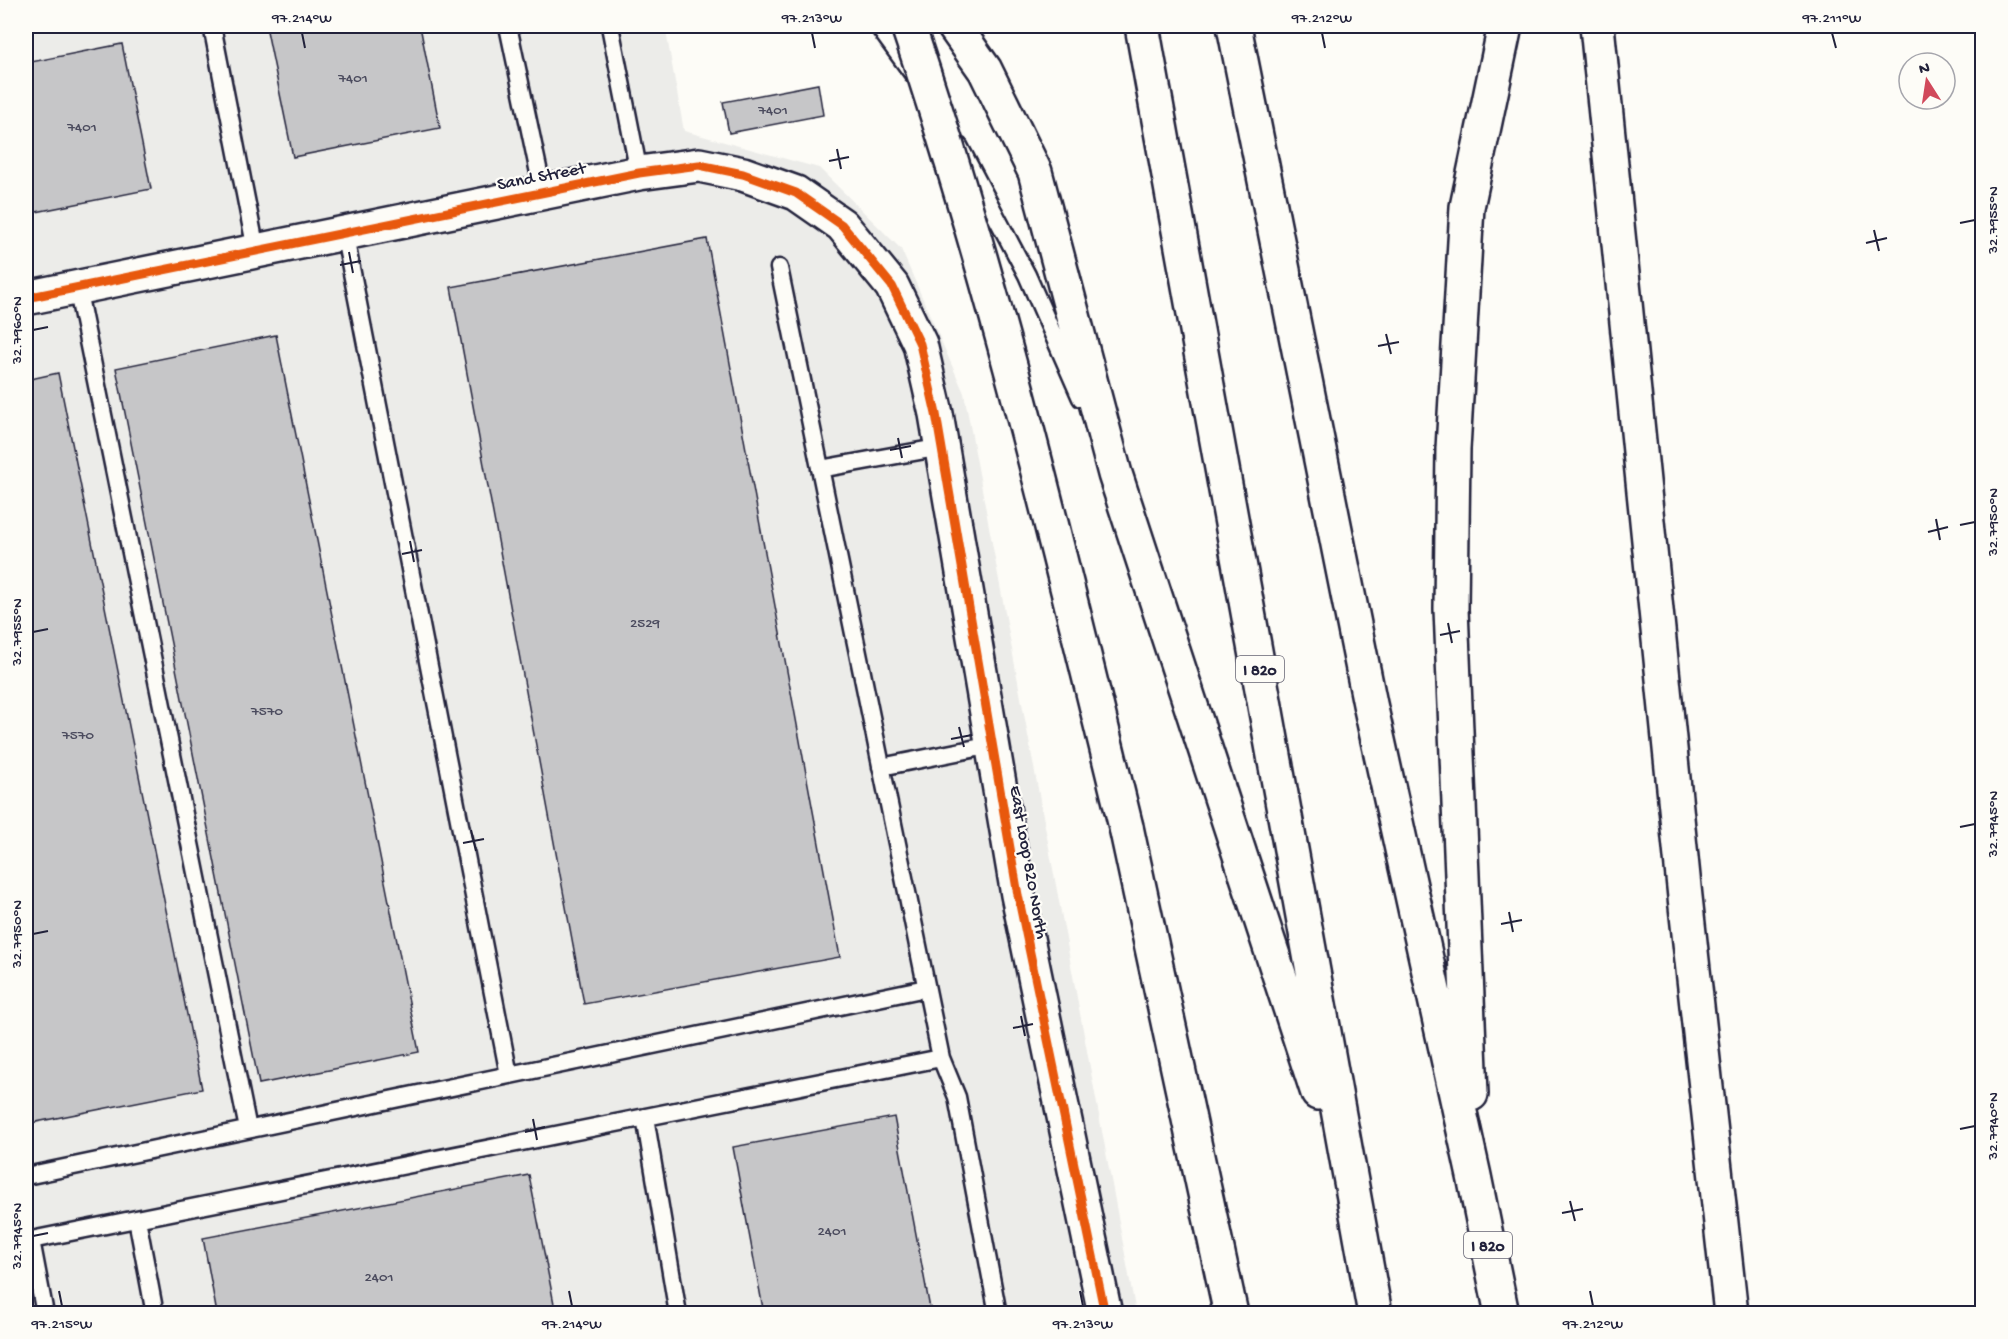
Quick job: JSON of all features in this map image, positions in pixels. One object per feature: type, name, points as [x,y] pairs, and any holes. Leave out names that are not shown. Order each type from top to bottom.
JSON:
[{"type":"main road","points":[[908,26],[974,234],[1049,513],[1126,827],[1231,1314]]},
{"type":"main road","points":[[954,26],[985,70],[1035,172],[1116,474],[1218,792],[1354,1200]]},
{"type":"main road","name":"I 820","points":[[1142,26],[1375,1314]]},
{"type":"main road","name":"I 820","points":[[1234,26],[1370,704],[1474,1176],[1502,1314]]},
{"type":"main road","points":[[1474,1176],[1451,609],[1453,449],[1467,207],[1505,26]]},
{"type":"main road","points":[[1597,26],[1685,897],[1731,1314]]},
{"type":"main road","name":"Sand Street","points":[[26,298],[639,172],[699,165],[743,174],[796,193],[842,225],[892,286],[920,344],[936,414]]},
{"type":"main road","name":"East Loop 820 North","points":[[936,414],[1018,895],[1105,1314]]},
{"type":"lane","points":[[212,26],[256,250]]},
{"type":"lane","points":[[508,26],[543,192]]},
{"type":"lane","points":[[610,26],[639,172]]},
{"type":"lane","points":[[878,26],[957,143],[994,208],[1027,275],[1116,474]]},
{"type":"lane","points":[[344,232],[509,1075]]},
{"type":"lane","points":[[779,268],[941,1058],[957,1097],[998,1314]]},
{"type":"lane","points":[[77,287],[248,1129]]},
{"type":"lane","points":[[820,469],[942,447]]},
{"type":"lane","points":[[881,767],[992,745]]},
{"type":"lane","points":[[26,1176],[926,988]]},
{"type":"lane","points":[[45,1314],[28,1240],[941,1058]]},
{"type":"lane","points":[[645,1117],[678,1314]]},
{"type":"lane","points":[[136,1219],[156,1314]]},
{"type":"shaded area","points":[[26,26],[665,26],[684,131],[819,168],[901,249],[964,393],[1136,1313],[26,1313]]},
{"type":"building","points":[[266,26],[420,26],[440,128],[293,157]]},
{"type":"building","points":[[122,44],[151,189],[26,214],[26,63]]},
{"type":"building","points":[[818,84],[823,115],[729,133],[723,102]]},
{"type":"building","points":[[707,239],[840,957],[584,1004],[451,287]]},
{"type":"building","points":[[276,335],[419,1052],[259,1084],[116,368]]},
{"type":"building","points":[[58,373],[202,1089],[26,1124],[26,380]]},
{"type":"building","points":[[894,1117],[931,1314],[764,1314],[733,1147]]},
{"type":"building","points":[[529,1175],[556,1314],[217,1314],[203,1238]]},
{"type":"cycle path","points":[[26,298],[639,173],[699,165],[743,174],[796,193],[842,225],[892,286],[920,344],[936,414],[1018,895],[1105,1314]]}]
